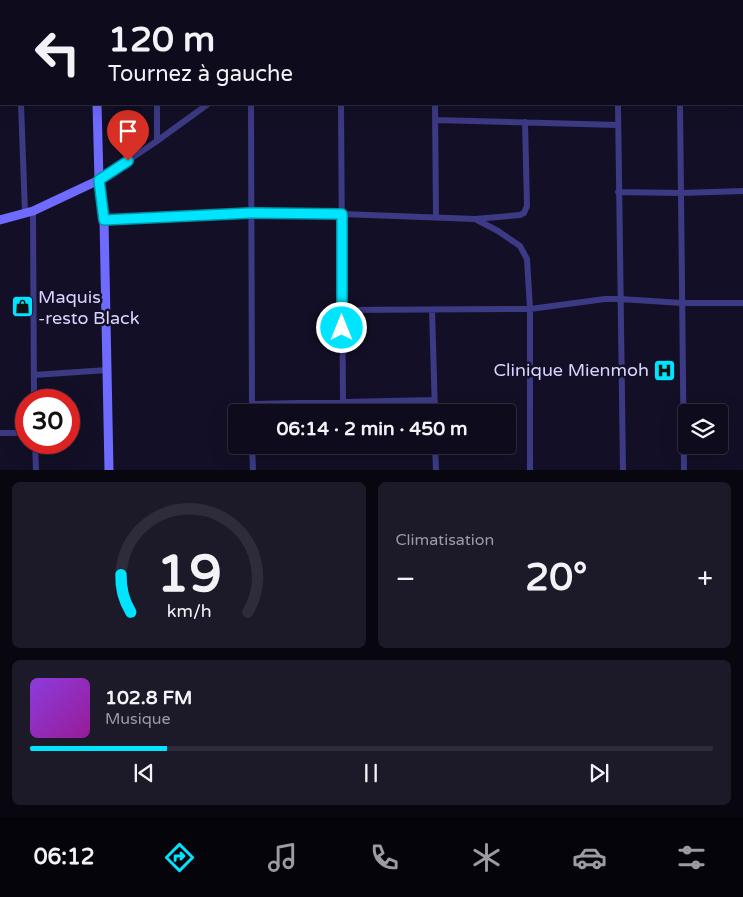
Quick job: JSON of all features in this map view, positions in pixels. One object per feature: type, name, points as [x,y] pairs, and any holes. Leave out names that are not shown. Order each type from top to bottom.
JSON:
[{"type":"main road","points":[[97,105],[99,180],[104,220],[109,470]]},
{"type":"main road","points":[[0,220],[29,212],[99,180]]},
{"type":"street","points":[[21,105],[29,212],[34,389]]},
{"type":"street","points":[[157,105],[157,141]]},
{"type":"street","points":[[99,180],[207,105]]},
{"type":"street","points":[[251,105],[252,404],[434,400]]},
{"type":"street","points":[[341,105],[344,402]]},
{"type":"street","points":[[435,105],[436,217]]},
{"type":"street","points":[[618,105],[623,470]]},
{"type":"street","points":[[680,105],[684,470]]},
{"type":"street","points":[[435,120],[618,124]]},
{"type":"street","points":[[104,220],[250,213],[475,219],[520,215],[524,213],[527,206],[525,122]]},
{"type":"street","points":[[618,192],[681,193],[743,191]]},
{"type":"street","points":[[475,219],[498,230],[520,246],[527,259],[530,309],[530,470]]},
{"type":"street","points":[[342,310],[530,309],[605,299],[682,303],[743,303]]},
{"type":"street","points":[[432,310],[434,404]]},
{"type":"street","points":[[34,375],[107,370]]},
{"type":"street","points":[[0,433],[15,433]]},
{"type":"street","points":[[35,454],[36,470]]},
{"type":"street","points":[[252,454],[253,470]]},
{"type":"street","points":[[435,454],[436,470]]},
{"type":"place","name":"Maquis -resto Black","points":[[22,307]]},
{"type":"place","name":"Clinique Mienmoh","points":[[665,370]]},
{"type":"route","points":[[128,161],[99,180],[104,220],[250,213],[342,214],[342,328]]}]
